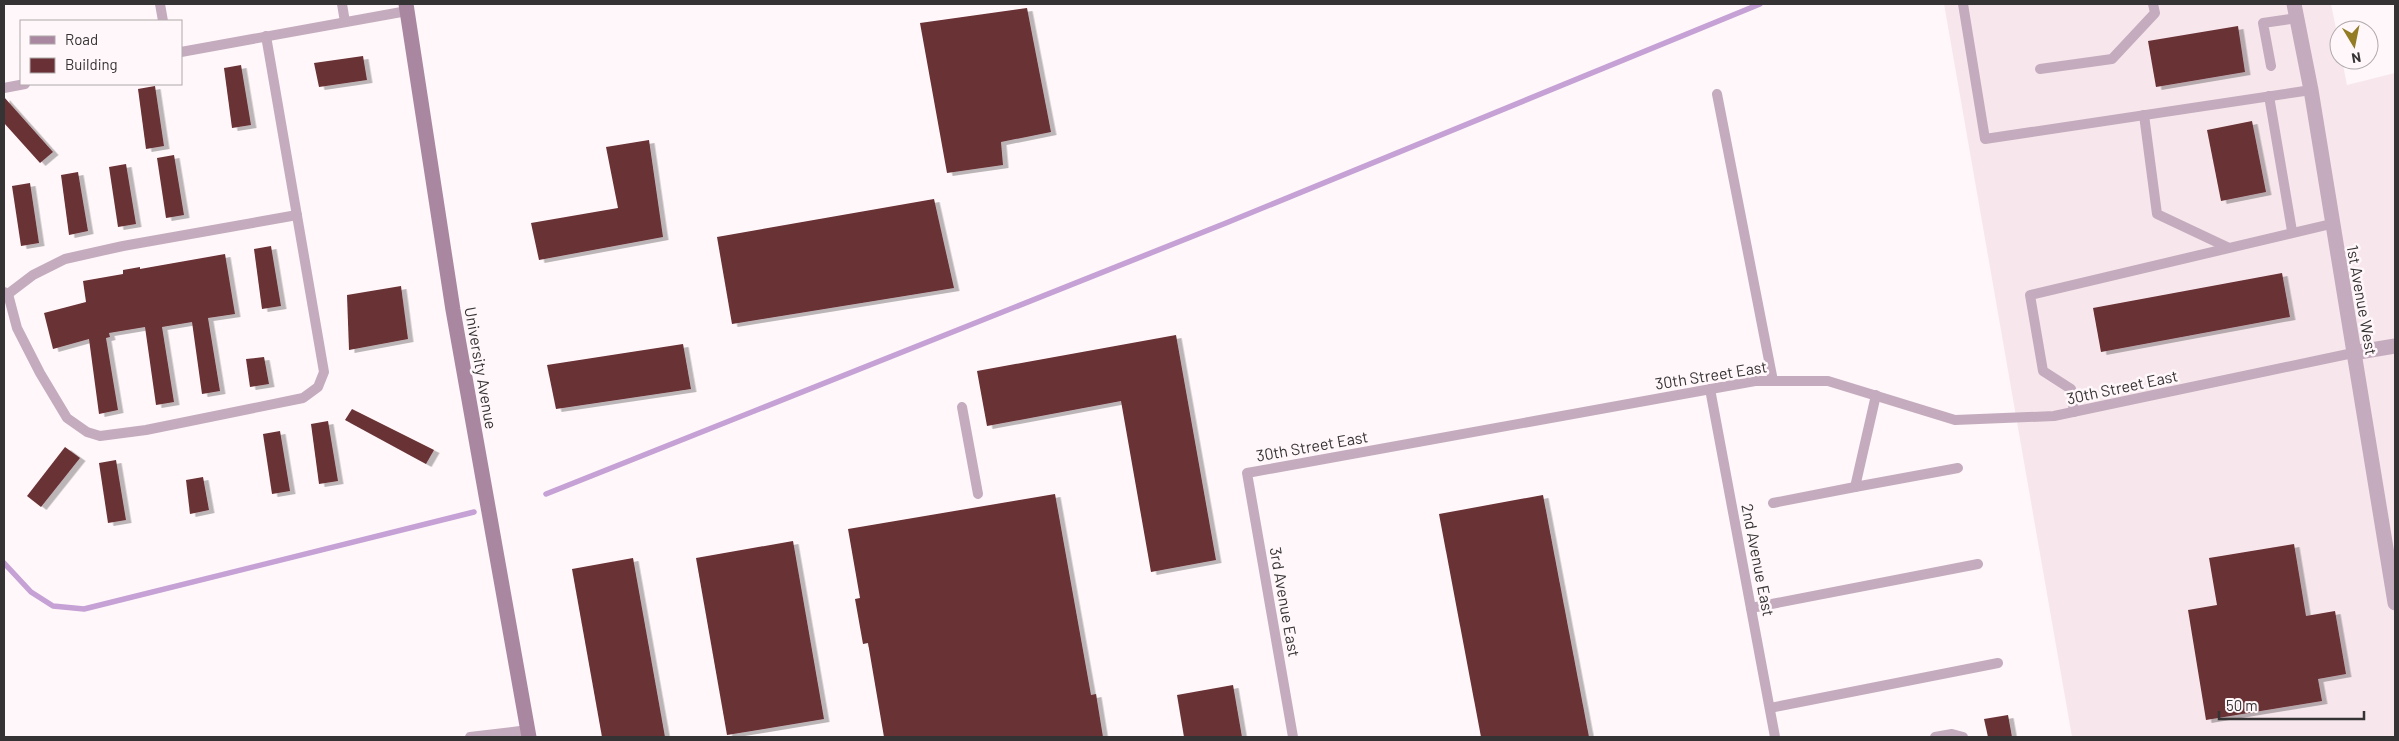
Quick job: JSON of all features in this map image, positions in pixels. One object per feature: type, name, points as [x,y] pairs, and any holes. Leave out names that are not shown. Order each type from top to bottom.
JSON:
[{"type":"street","name":"University Avenue","points":[[407,8],[453,310],[529,734]]},
{"type":"street","name":"1st Avenue West","points":[[2296,11],[2311,90],[2331,224],[2395,603]]},
{"type":"street","points":[[2353,353],[2395,346]]},
{"type":"lane","points":[[160,4],[163,20]]},
{"type":"lane","points":[[342,4],[345,22]]},
{"type":"lane","points":[[1963,4],[1985,139],[2311,90]]},
{"type":"lane","points":[[2040,69],[2112,59],[2155,13],[2153,4]]},
{"type":"lane","points":[[182,52],[345,22],[407,8]]},
{"type":"lane","points":[[2271,66],[2263,23],[2296,11]]},
{"type":"lane","points":[[266,36],[297,215],[324,372],[318,387],[303,398],[146,430],[100,436],[87,432],[67,418],[17,328],[6,293],[32,275],[65,259],[123,246],[297,215]]},
{"type":"lane","points":[[4,88],[20,85]]},
{"type":"lane","points":[[1717,94],[1773,381]]},
{"type":"lane","points":[[2269,96],[2292,231]]},
{"type":"lane","points":[[2144,115],[2157,214],[2227,247]]},
{"type":"lane","points":[[2074,412],[2070,389],[2043,371],[2030,295],[2292,231],[2331,224]]},
{"type":"lane","name":"30th Street East","points":[[1247,472],[1755,381],[1828,381],[1954,420],[2054,416],[2353,353]]},
{"type":"lane","name":"2nd Avenue East","points":[[1710,389],[1775,737]]},
{"type":"lane","points":[[1855,487],[1876,396]]},
{"type":"lane","points":[[962,407],[978,494]]},
{"type":"lane","points":[[1773,503],[1958,468]]},
{"type":"lane","name":"3rd Avenue East","points":[[1247,472],[1293,737]]},
{"type":"lane","points":[[1751,608],[1978,564]]},
{"type":"lane","points":[[1770,708],[1998,663]]},
{"type":"lane","points":[[470,737],[529,734]]},
{"type":"lane","points":[[1935,737],[1952,734],[1963,737]]},
{"type":"shaded area","points":[[1944,4],[2331,4],[2334,20],[2329,20],[2329,70],[2344,70],[2347,85],[2395,73],[2395,737],[2072,737]]},
{"type":"building","points":[[1027,8],[1051,132],[1001,142],[1003,165],[947,173],[920,23]]},
{"type":"building","points":[[2238,26],[2245,72],[2156,87],[2148,41]]},
{"type":"building","points":[[363,56],[367,80],[319,87],[314,63]]},
{"type":"building","points":[[241,65],[251,125],[232,128],[224,68]]},
{"type":"building","points":[[155,86],[164,146],[146,149],[138,89]]},
{"type":"building","points":[[4,97],[53,152],[40,163],[4,123]]},
{"type":"building","points":[[2252,121],[2266,192],[2221,201],[2207,130]]},
{"type":"building","points":[[649,140],[663,237],[539,260],[531,223],[618,208],[606,147]]},
{"type":"building","points":[[174,155],[184,215],[166,218],[157,158]]},
{"type":"building","points":[[126,164],[136,224],[118,227],[109,167]]},
{"type":"building","points":[[78,172],[88,231],[69,235],[61,175]]},
{"type":"building","points":[[30,183],[39,243],[21,246],[12,186]]},
{"type":"building","points":[[934,199],[954,288],[732,324],[717,237]]},
{"type":"building","points":[[271,246],[281,306],[262,309],[254,249]]},
{"type":"building","points":[[225,254],[235,314],[208,318],[220,391],[202,394],[192,322],[162,327],[174,402],[156,405],[145,327],[109,333],[110,337],[106,338],[118,410],[99,414],[89,339],[53,349],[44,313],[86,302],[83,281],[123,274],[123,270],[140,267],[140,269]]},
{"type":"building","points":[[2282,273],[2290,317],[2101,352],[2093,308]]},
{"type":"building","points":[[401,286],[408,339],[349,350],[347,295]]},
{"type":"building","points":[[1176,335],[1216,560],[1151,572],[1121,401],[987,426],[977,371]]},
{"type":"building","points":[[683,344],[691,389],[556,409],[547,365]]},
{"type":"building","points":[[264,357],[269,384],[250,387],[246,359]]},
{"type":"building","points":[[352,409],[434,450],[426,464],[345,420]]},
{"type":"building","points":[[328,421],[338,481],[319,484],[311,424]]},
{"type":"building","points":[[280,431],[290,491],[272,494],[263,434]]},
{"type":"building","points":[[65,447],[80,458],[41,507],[27,496]]},
{"type":"building","points":[[116,460],[126,520],[108,523],[99,463]]},
{"type":"building","points":[[203,477],[209,510],[190,514],[186,480]]},
{"type":"building","points":[[1055,494],[1091,695],[1096,694],[1103,737],[884,737],[868,643],[863,644],[855,599],[860,598],[848,529]]},
{"type":"building","points":[[1543,495],[1589,737],[1481,737],[1439,514]]},
{"type":"building","points":[[793,541],[824,719],[727,735],[696,558]]},
{"type":"building","points":[[2294,544],[2306,616],[2335,611],[2346,674],[2318,679],[2322,701],[2206,720],[2188,610],[2217,605],[2209,558]]},
{"type":"building","points":[[633,558],[665,737],[602,737],[572,569]]},
{"type":"building","points":[[1233,685],[1242,737],[1184,737],[1177,695]]},
{"type":"building","points":[[2008,715],[2012,737],[1988,737],[1984,719]]},
{"type":"waterway","points":[[546,494],[1226,223],[1760,4]]},
{"type":"waterway","points":[[4,563],[31,592],[53,606],[84,609],[474,512]]}]
